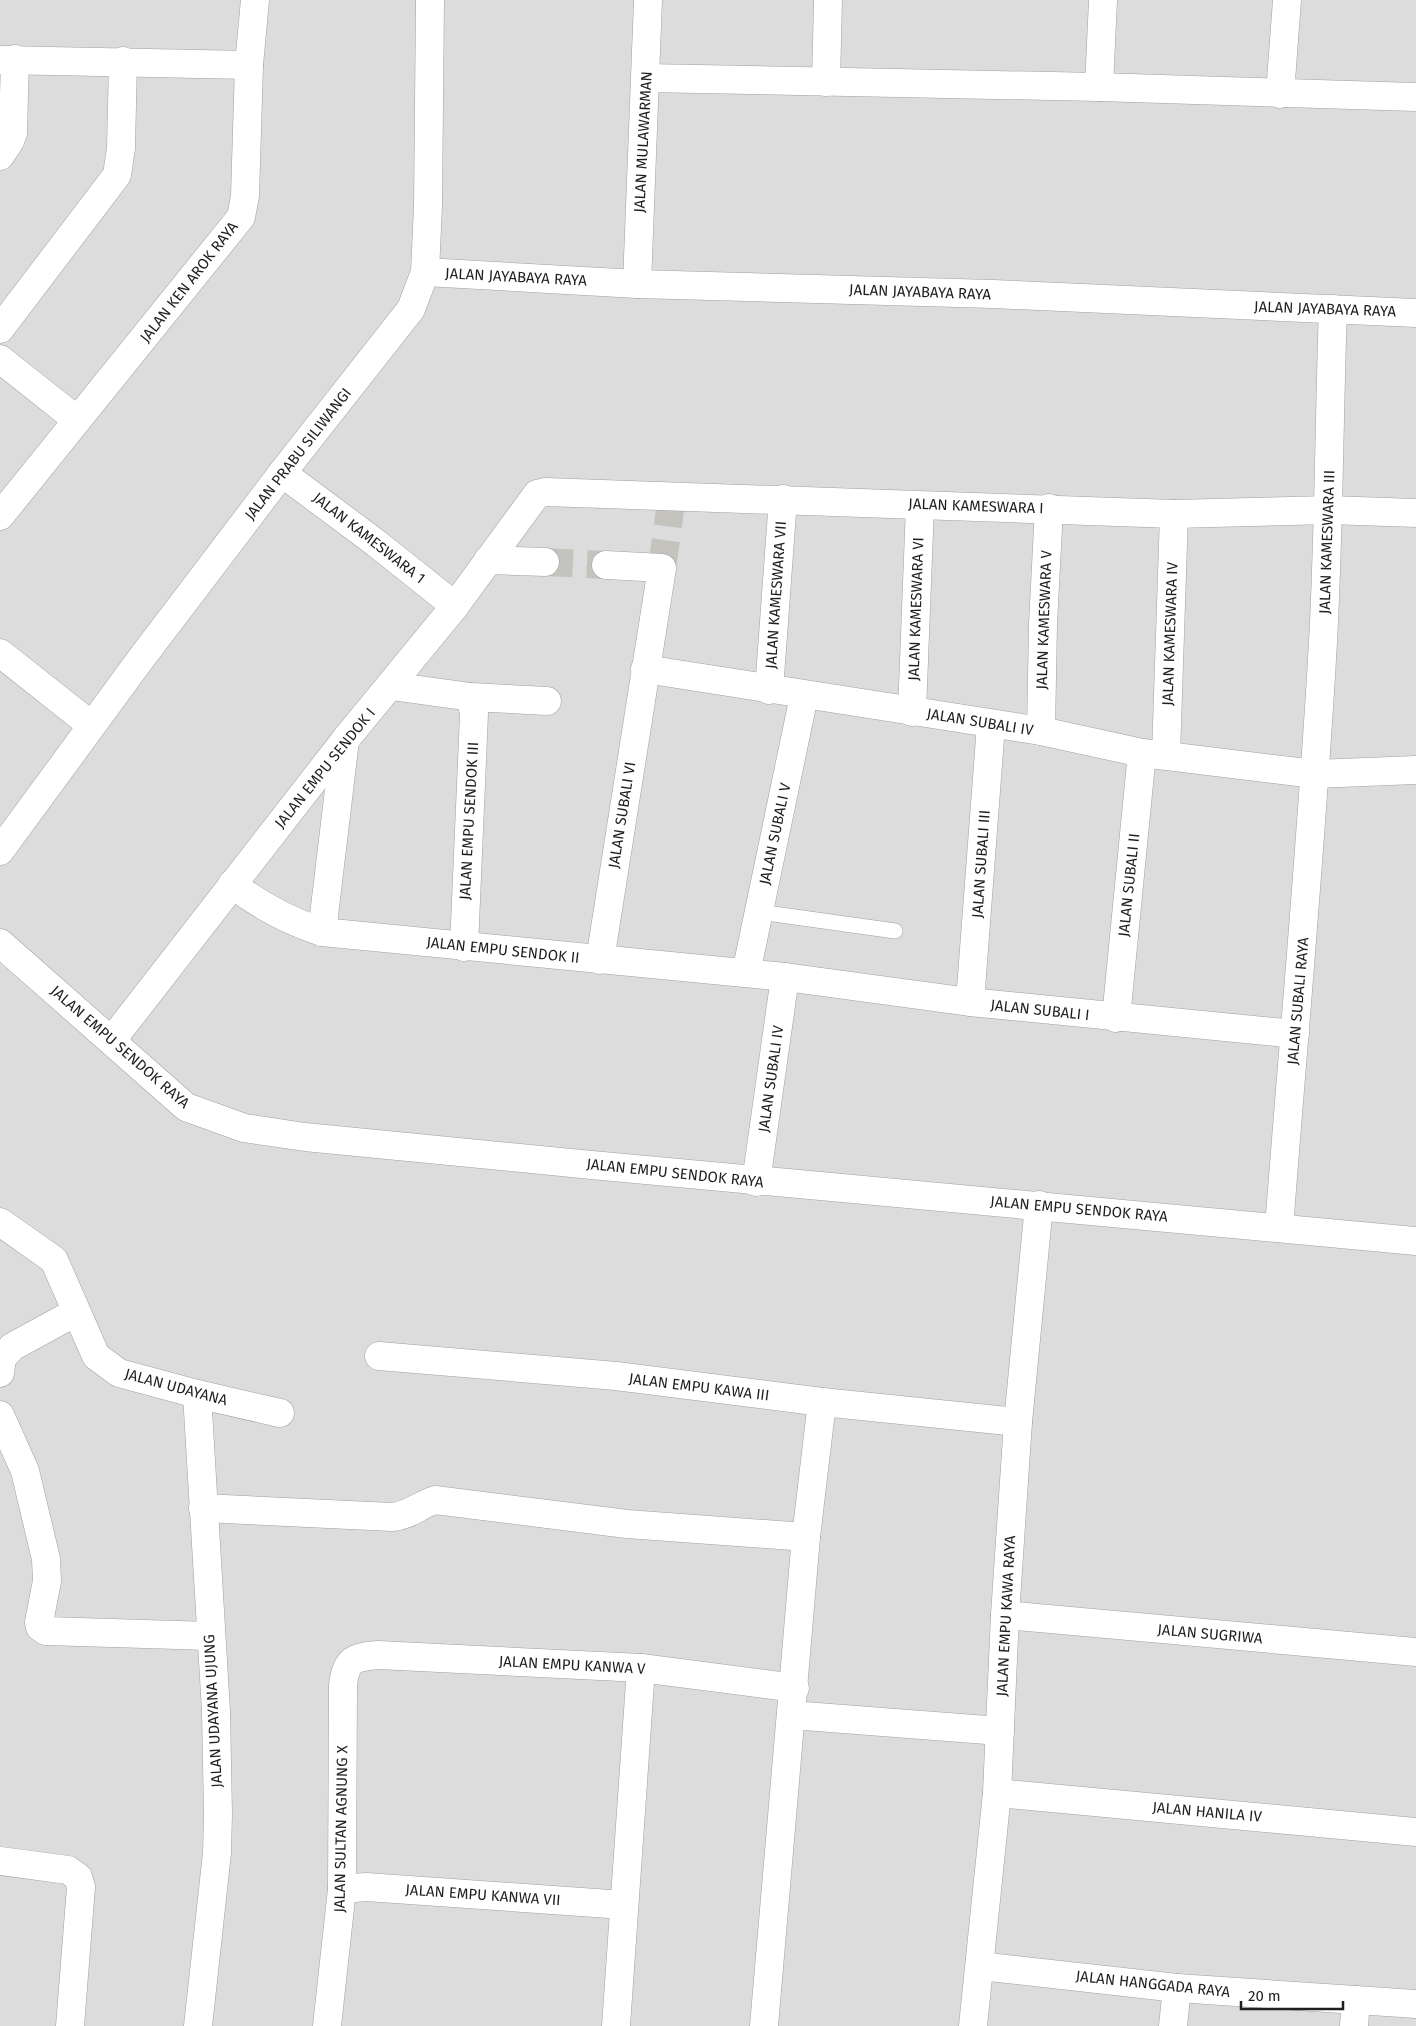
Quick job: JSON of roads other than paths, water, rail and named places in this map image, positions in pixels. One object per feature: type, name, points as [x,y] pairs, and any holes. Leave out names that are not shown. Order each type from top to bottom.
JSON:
[{"type":"street","name":"JALAN KEN AROK RAYA","points":[[3,504],[78,420],[241,217],[245,190],[250,65],[255,0]]},
{"type":"street","name":"JALAN PRABU SILIWANGI","points":[[0,851],[91,725],[282,473],[411,309],[425,272],[428,206],[430,0]]},
{"type":"street","name":"JALAN MULAWARMAN","points":[[637,284],[648,0]]},
{"type":"street","points":[[826,82],[828,0]]},
{"type":"street","points":[[1099,87],[1103,0]]},
{"type":"street","points":[[1280,94],[1287,0]]},
{"type":"street","points":[[0,156],[10,141],[12,133],[8,59],[250,65]]},
{"type":"street","points":[[0,329],[117,176],[121,148],[123,61]]},
{"type":"street","points":[[646,78],[1099,87],[1416,97]]},
{"type":"street","name":"JALAN JAYABAYA RAYA","points":[[425,272],[637,284],[983,294],[1416,313]]},
{"type":"street","name":"JALAN KAMESWARA III","points":[[1314,774],[1329,510],[1329,420],[1333,309]]},
{"type":"street","points":[[0,359],[78,420]]},
{"type":"street","name":"JALAN KAMESWARA 1","points":[[282,473],[349,521],[455,606]]},
{"type":"street","name":"JALAN KAMESWARA I","points":[[536,494],[546,492],[783,499],[920,506],[1049,508],[1174,514],[1329,510],[1416,513]]},
{"type":"street","name":"JALAN EMPU SENDOK I","points":[[112,1040],[345,740],[455,606],[536,494]]},
{"type":"street","name":"JALAN KAMESWARA VII","points":[[770,690],[783,499]]},
{"type":"street","name":"JALAN KAMESWARA VI","points":[[912,712],[920,506]]},
{"type":"street","name":"JALAN KAMESWARA V","points":[[1041,732],[1043,624],[1049,508]]},
{"type":"street","name":"JALAN KAMESWARA IV","points":[[1154,754],[1174,514]]},
{"type":"street","points":[[488,560],[544,562]]},
{"type":"street","name":"JALAN SUBALI VI","points":[[600,960],[662,568],[606,565]]},
{"type":"street","points":[[0,654],[91,725]]},
{"type":"street","name":"JALAN SUBALI IV","points":[[645,670],[1041,732],[1154,754],[1314,774],[1416,770]]},
{"type":"street","points":[[391,686],[471,697],[547,701]]},
{"type":"street","name":"JALAN SUBALI V","points":[[746,973],[804,696]]},
{"type":"street","name":"JALAN EMPU SENDOK III","points":[[464,947],[474,714],[471,697]]},
{"type":"street","name":"JALAN SUBALI III","points":[[970,1002],[991,725]]},
{"type":"street","points":[[322,932],[345,740]]},
{"type":"street","name":"JALAN SUBALI II","points":[[1116,1018],[1154,754]]},
{"type":"street","name":"JALAN SUBALI RAYA","points":[[1279,1228],[1314,774]]},
{"type":"street","name":"JALAN EMPU SENDOK II","points":[[232,884],[292,922],[322,932],[785,977]]},
{"type":"street","name":"JALAN EMPU SENDOK RAYA","points":[[0,943],[186,1107],[244,1128],[305,1137],[756,1182],[1039,1205],[1416,1241]]},
{"type":"street","name":"JALAN SUBALI IV","points":[[756,1182],[785,977]]},
{"type":"street","name":"JALAN SUBALI I","points":[[785,977],[970,1002],[1116,1018],[1295,1034]]},
{"type":"street","name":"JALAN EMPU KAWA RAYA","points":[[973,2026],[997,1793],[1005,1615],[1018,1422],[1039,1205]]},
{"type":"street","name":"JALAN UDAYANA","points":[[0,1222],[54,1260],[96,1356],[119,1373],[196,1394],[280,1413]]},
{"type":"street","points":[[0,1373],[2,1358],[12,1347],[76,1312]]},
{"type":"street","name":"JALAN EMPU KAWA III","points":[[379,1356],[616,1376],[822,1402],[1018,1422]]},
{"type":"street","name":"JALAN UDAYANA UJUNG","points":[[196,1394],[216,1712],[218,1834],[198,2026]]},
{"type":"street","points":[[764,2026],[806,1537],[822,1402]]},
{"type":"street","points":[[0,1415],[24,1471],[46,1559],[47,1581],[39,1622],[40,1627],[46,1631],[210,1636]]},
{"type":"street","points":[[203,1508],[392,1517],[403,1516],[423,1504],[435,1500],[627,1524],[806,1537]]},
{"type":"street","name":"JALAN SUGRIWA","points":[[1005,1615],[1416,1652]]},
{"type":"street","name":"JALAN EMPU KANWA V","points":[[350,1662],[361,1656],[378,1655],[641,1668],[794,1688]]},
{"type":"street","name":"JALAN SULTAN AGNUNG X","points":[[327,2026],[342,1889],[344,1685],[345,1672],[350,1662]]},
{"type":"street","points":[[616,2026],[641,1668]]},
{"type":"street","points":[[790,1715],[1000,1731]]},
{"type":"street","name":"JALAN HANILA IV","points":[[997,1793],[1416,1832]]},
{"type":"street","points":[[0,1861],[68,1870],[78,1877],[82,1887],[70,2026]]},
{"type":"street","name":"JALAN EMPU KANWA VII","points":[[342,1889],[366,1887],[624,1905]]},
{"type":"street","name":"JALAN HANGGADA RAYA","points":[[980,1966],[1177,1988],[1355,2013],[1416,2004]]},
{"type":"street","points":[[1173,2026],[1177,1988]]},
{"type":"lane","points":[[759,912],[895,931]]},
{"type":"tunnel","points":[[662,568],[672,496]]},
{"type":"tunnel","points":[[545,562],[606,565]]}]
